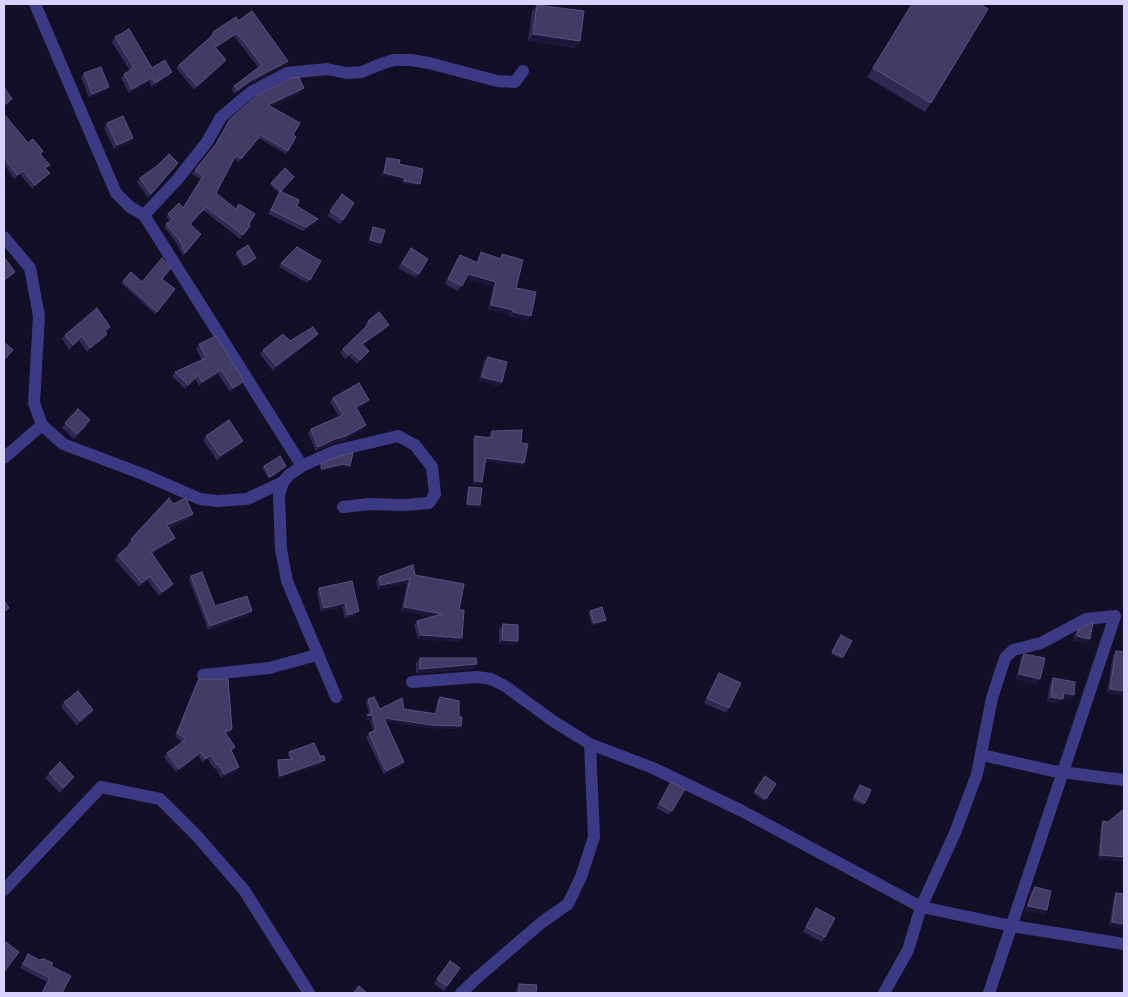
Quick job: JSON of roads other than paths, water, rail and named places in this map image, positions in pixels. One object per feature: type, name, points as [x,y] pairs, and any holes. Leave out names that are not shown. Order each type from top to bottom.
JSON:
[{"type":"street","points":[[35,4],[116,194],[130,207],[144,215],[302,466]]},
{"type":"street","points":[[144,215],[177,180],[206,142],[221,117],[252,92],[287,73],[326,69],[346,73],[362,72],[394,60],[429,63],[497,81],[515,82],[523,71]]},
{"type":"street","points":[[4,237],[30,268],[39,316],[34,403],[42,425],[64,444],[200,499],[217,501],[247,499],[283,482],[302,466],[335,451],[398,436],[415,445],[432,467],[435,494],[429,503],[404,505],[370,504],[343,507]]},
{"type":"street","points":[[4,458],[42,425]]},
{"type":"street","points":[[283,482],[279,496],[280,549],[287,581],[336,697]]},
{"type":"street","points":[[884,993],[908,950],[921,907],[940,870],[977,774],[992,698],[1005,658],[1013,650],[1041,643],[1086,619],[1114,616],[989,993]]},
{"type":"street","points":[[203,675],[268,668],[317,655]]},
{"type":"street","points":[[412,682],[477,677],[491,679],[505,686],[553,721],[590,744],[653,768],[742,811],[921,907],[1012,926],[1124,944]]},
{"type":"street","points":[[462,993],[540,923],[568,904],[581,877],[594,837],[590,744]]},
{"type":"street","points":[[982,755],[1062,772],[1124,780]]},
{"type":"street","points":[[4,890],[101,787],[160,799],[197,836],[244,890],[309,993]]}]
